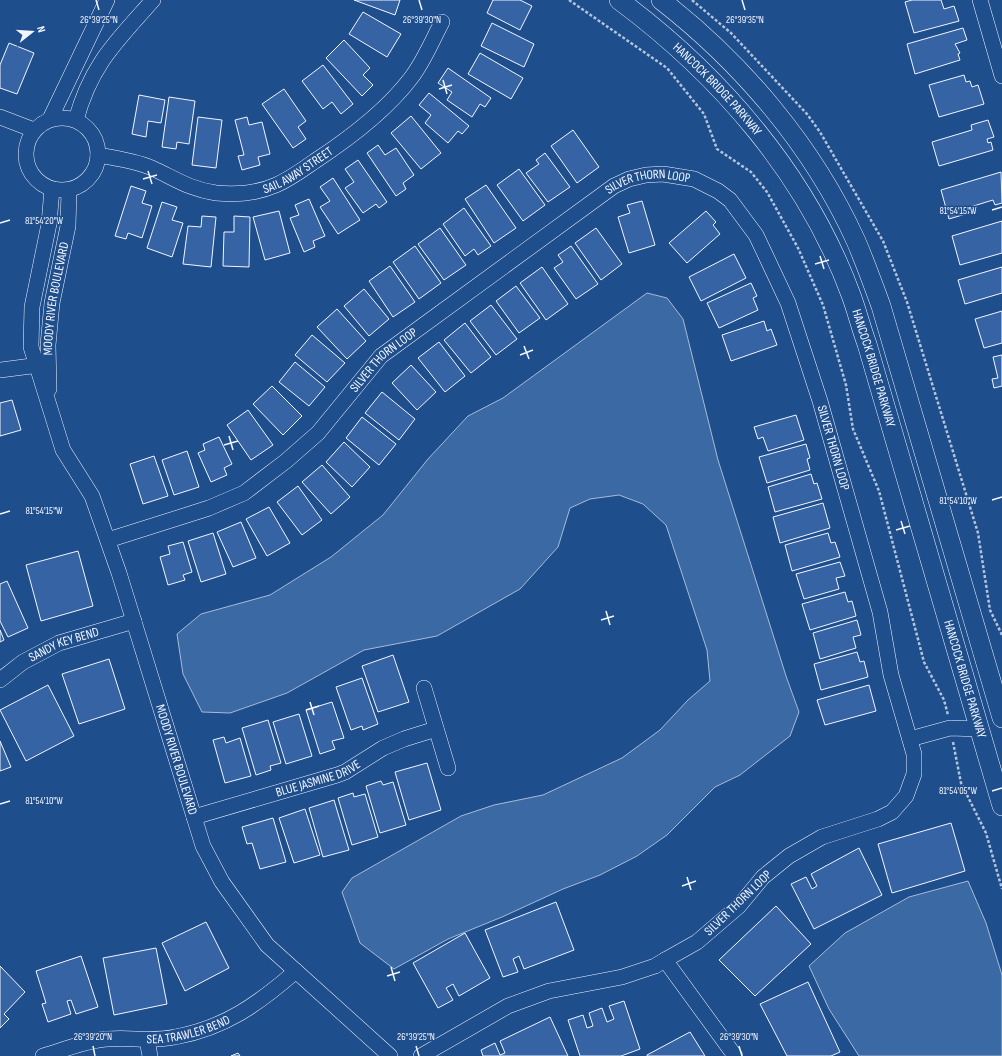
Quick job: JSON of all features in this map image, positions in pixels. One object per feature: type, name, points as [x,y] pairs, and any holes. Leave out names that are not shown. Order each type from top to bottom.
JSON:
[{"type":"main road","name":"HANCOCK BRIDGE PARKWAY","points":[[619,0],[669,38],[723,90],[762,137],[804,198],[830,246],[850,294],[886,409],[1002,806]]},
{"type":"main road","name":"HANCOCK BRIDGE PARKWAY","points":[[661,0],[708,40],[745,77],[780,118],[803,150],[833,197],[855,239],[881,306],[1002,718]]},
{"type":"main road","points":[[886,409],[909,402]]},
{"type":"street","points":[[980,0],[1002,76]]},
{"type":"street","points":[[50,119],[108,3]]},
{"type":"street","points":[[76,120],[81,100],[92,75],[110,48],[146,3]]},
{"type":"street","name":"SAIL AWAY STREET","points":[[98,155],[151,168],[182,185],[204,191],[231,194],[247,193],[275,185],[289,179],[344,141],[388,103],[411,78],[420,65],[442,22]]},
{"type":"street","points":[[0,117],[34,130]]},
{"type":"street","points":[[63,117],[76,120],[87,127],[94,137],[98,155],[94,173],[85,182],[69,190],[52,189],[36,179],[29,169],[26,156],[26,147],[34,130],[50,119],[63,117]]},
{"type":"street","name":"SILVER THORN LOOP","points":[[108,540],[209,508],[244,492],[286,461],[318,433],[381,356],[614,186],[629,178],[663,174],[694,179],[712,188],[730,200],[744,217],[756,236],[788,303],[820,401],[880,612],[891,675],[914,754],[914,774],[906,796],[892,812],[878,819],[822,837],[789,856],[763,877],[739,906],[697,942],[655,966],[622,977],[549,991],[508,1006],[421,1056]]},
{"type":"street","name":"MOODY RIVER BOULEVARD","points":[[52,189],[49,224],[32,308],[31,347],[42,365],[50,408],[63,450],[92,496],[108,540],[203,846],[222,882],[267,944],[390,1056]]},
{"type":"street","name":"MOODY RIVER BOULEVARD","points":[[42,365],[48,345],[52,303],[68,226],[69,190]]},
{"type":"street","points":[[0,370],[42,365]]},
{"type":"street","name":"SANDY KEY BEND","points":[[0,680],[23,662],[59,643],[134,620]]},
{"type":"street","points":[[424,688],[448,768]]},
{"type":"street","points":[[910,739],[950,728],[979,729]]},
{"type":"street","name":"BLUE JASMINE DRIVE","points":[[194,817],[337,775],[353,768],[383,748],[404,739],[436,729]]},
{"type":"street","points":[[666,960],[735,1056]]},
{"type":"street","name":"SEA TRAWLER BEND","points":[[43,1056],[106,1039],[147,1040],[174,1037],[222,1023],[237,1016],[261,1001],[296,971]]},
{"type":"street","points":[[147,1040],[150,1056]]},
{"type":"water","points":[[647,293],[667,298],[683,319],[718,460],[786,676],[799,712],[790,736],[740,775],[715,787],[667,835],[637,856],[600,875],[563,889],[502,917],[448,939],[394,969],[360,943],[342,892],[352,878],[461,816],[494,805],[543,795],[622,758],[660,730],[688,700],[710,681],[707,650],[666,525],[643,504],[619,495],[590,499],[570,508],[558,547],[520,589],[437,636],[364,650],[287,693],[230,713],[202,712],[183,674],[177,634],[201,614],[270,595],[331,557],[383,515],[428,459],[468,416],[503,398]]},
{"type":"water","points":[[968,881],[986,923],[1002,975],[1002,1056],[859,1056],[829,1009],[809,966],[845,933],[909,897]]},
{"type":"building","points":[[354,0],[400,0],[395,15]]},
{"type":"building","points":[[493,0],[520,0],[532,6],[520,30],[487,13]]},
{"type":"building","points":[[912,0],[941,0],[944,9],[954,6],[959,21],[914,33],[905,2]]},
{"type":"building","points":[[363,12],[401,34],[387,57],[349,34]]},
{"type":"building","points":[[492,23],[534,44],[524,67],[481,46]]},
{"type":"building","points":[[963,28],[967,40],[955,44],[960,53],[958,54],[960,60],[915,74],[907,44]]},
{"type":"building","points":[[344,40],[370,68],[363,75],[373,85],[362,96],[326,58]]},
{"type":"building","points":[[9,43],[34,53],[17,94],[0,88],[0,65]]},
{"type":"building","points":[[480,53],[523,78],[511,99],[468,74]]},
{"type":"building","points":[[323,65],[353,104],[341,114],[332,102],[323,109],[302,81]]},
{"type":"building","points":[[448,68],[491,98],[485,107],[480,104],[472,117],[447,100],[452,92],[438,83]]},
{"type":"building","points":[[964,75],[966,82],[970,81],[972,87],[978,85],[984,104],[939,117],[929,85]]},
{"type":"building","points":[[284,89],[306,121],[298,127],[306,139],[293,148],[262,104]]},
{"type":"building","points":[[429,93],[469,126],[462,134],[458,131],[448,143],[425,123],[431,115],[419,105]]},
{"type":"building","points":[[139,95],[165,100],[161,123],[148,121],[146,137],[132,134]]},
{"type":"building","points":[[169,97],[195,101],[189,144],[177,142],[176,149],[162,147]]},
{"type":"building","points":[[411,116],[441,153],[421,169],[391,133]]},
{"type":"building","points":[[198,117],[222,120],[216,168],[192,165]]},
{"type":"building","points":[[247,117],[249,125],[262,122],[270,154],[258,157],[260,165],[242,170],[238,156],[244,155],[235,120]]},
{"type":"building","points":[[988,120],[994,137],[987,139],[988,143],[991,142],[993,150],[939,166],[932,142],[972,130],[971,125]]},
{"type":"building","points":[[573,130],[599,167],[577,183],[551,146]]},
{"type":"building","points":[[378,145],[385,155],[396,148],[414,175],[403,183],[406,189],[396,196],[367,153]]},
{"type":"building","points":[[545,153],[570,187],[548,202],[526,173],[539,164],[536,160]]},
{"type":"building","points":[[358,160],[387,202],[379,208],[376,204],[363,213],[345,188],[354,182],[345,169]]},
{"type":"building","points":[[519,169],[545,205],[523,221],[497,185]]},
{"type":"building","points":[[1001,172],[1002,203],[995,205],[993,200],[967,208],[969,213],[949,219],[941,190]]},
{"type":"building","points":[[333,178],[360,220],[338,234],[320,207],[330,201],[320,187]]},
{"type":"building","points":[[486,185],[516,228],[494,243],[465,199]]},
{"type":"building","points":[[131,186],[146,191],[142,203],[152,206],[142,238],[128,233],[126,239],[115,236]]},
{"type":"building","points":[[309,199],[325,236],[313,241],[315,247],[304,252],[290,218],[299,215],[295,205]]},
{"type":"building","points":[[642,201],[655,245],[629,253],[618,217],[630,213],[627,205]]},
{"type":"building","points":[[162,202],[177,207],[172,220],[183,223],[172,257],[147,248]]},
{"type":"building","points":[[464,208],[491,246],[478,255],[474,249],[465,256],[443,224]]},
{"type":"building","points":[[279,211],[290,253],[265,260],[253,217]]},
{"type":"building","points":[[706,211],[716,222],[713,225],[720,234],[687,263],[669,243]]},
{"type":"building","points":[[202,216],[216,217],[211,267],[183,264],[188,226],[201,227]]},
{"type":"building","points":[[234,216],[250,217],[249,267],[223,266],[224,232],[234,232]]},
{"type":"building","points":[[1002,221],[1002,253],[960,265],[952,236]]},
{"type":"building","points":[[440,228],[466,265],[444,280],[418,244]]},
{"type":"building","points":[[596,228],[622,264],[601,280],[575,243]]},
{"type":"building","points":[[415,246],[441,283],[419,299],[393,262]]},
{"type":"building","points":[[571,246],[598,284],[576,299],[554,268],[563,262],[558,255]]},
{"type":"building","points":[[734,254],[746,278],[701,301],[689,277]]},
{"type":"building","points":[[390,266],[415,302],[393,317],[369,281]]},
{"type":"building","points":[[542,267],[568,304],[546,320],[520,283]]},
{"type":"building","points":[[1002,267],[1002,293],[965,304],[958,280]]},
{"type":"building","points":[[751,283],[757,296],[753,298],[758,310],[719,328],[707,303]]},
{"type":"building","points":[[516,286],[540,318],[519,333],[496,301]]},
{"type":"building","points":[[364,289],[389,319],[369,336],[344,306]]},
{"type":"building","points":[[491,305],[517,339],[496,355],[470,321]]},
{"type":"building","points":[[337,309],[366,341],[347,359],[317,327]]},
{"type":"building","points":[[1002,311],[1002,343],[984,348],[975,319]]},
{"type":"building","points":[[764,321],[767,331],[771,329],[777,345],[731,361],[722,335]]},
{"type":"building","points":[[465,323],[491,357],[471,373],[444,340]]},
{"type":"building","points":[[312,335],[345,363],[327,382],[295,355]]},
{"type":"building","points":[[439,342],[465,376],[445,392],[418,358]]},
{"type":"building","points":[[1002,355],[1002,386],[994,388],[992,379],[998,378],[993,357]]},
{"type":"building","points":[[295,362],[325,387],[309,406],[279,382]]},
{"type":"building","points":[[411,365],[436,392],[417,410],[392,383]]},
{"type":"building","points":[[272,386],[302,416],[283,435],[253,404]]},
{"type":"building","points":[[382,392],[415,419],[399,440],[365,413]]},
{"type":"building","points":[[12,400],[21,430],[0,436],[0,403]]},
{"type":"building","points":[[248,410],[273,445],[251,460],[227,425]]},
{"type":"building","points":[[796,415],[804,440],[768,451],[763,437],[758,439],[754,427]]},
{"type":"building","points":[[362,417],[396,444],[379,465],[346,438]]},
{"type":"building","points":[[219,437],[232,464],[224,468],[227,475],[211,482],[198,453],[205,450],[203,444]]},
{"type":"building","points":[[344,442],[370,467],[352,487],[326,462]]},
{"type":"building","points":[[806,444],[810,458],[807,459],[810,470],[767,483],[759,457]]},
{"type":"building","points":[[187,451],[199,487],[174,495],[162,460]]},
{"type":"building","points":[[154,456],[168,496],[143,504],[130,464]]},
{"type":"building","points":[[322,465],[350,497],[331,514],[302,482]]},
{"type":"building","points":[[811,474],[814,484],[817,483],[822,499],[775,512],[768,487]]},
{"type":"building","points":[[298,486],[322,520],[302,535],[277,502]]},
{"type":"building","points":[[823,503],[830,528],[780,543],[773,517]]},
{"type":"building","points":[[269,507],[290,543],[267,556],[246,519]]},
{"type":"building","points":[[241,522],[256,558],[233,567],[217,532]]},
{"type":"building","points":[[213,533],[226,574],[201,582],[188,541]]},
{"type":"building","points":[[828,533],[831,543],[835,542],[840,557],[792,571],[785,545]]},
{"type":"building","points":[[183,542],[192,572],[183,575],[185,580],[168,585],[160,557],[170,554],[168,546]]},
{"type":"building","points":[[78,551],[93,606],[41,621],[26,565]]},
{"type":"building","points":[[840,562],[845,576],[836,578],[839,589],[804,599],[796,574]]},
{"type":"building","points":[[7,581],[28,628],[8,637],[0,621],[0,584]]},
{"type":"building","points":[[845,592],[848,602],[852,601],[856,616],[810,630],[802,604]]},
{"type":"building","points":[[857,620],[861,635],[853,637],[856,648],[820,659],[813,633]]},
{"type":"building","points":[[0,630],[4,640],[0,642]]},
{"type":"building","points":[[857,652],[860,662],[864,661],[868,677],[821,690],[814,664]]},
{"type":"building","points":[[393,655],[409,702],[378,712],[362,666]]},
{"type":"building","points":[[109,659],[125,709],[79,724],[62,674]]},
{"type":"building","points":[[362,678],[378,724],[363,730],[362,726],[351,730],[336,687]]},
{"type":"building","points":[[48,685],[74,736],[26,761],[0,710]]},
{"type":"building","points":[[869,685],[876,711],[825,725],[817,700]]},
{"type":"building","points":[[332,702],[344,738],[332,741],[335,749],[320,754],[306,710]]},
{"type":"building","points":[[299,714],[312,756],[286,764],[273,722]]},
{"type":"building","points":[[268,720],[281,763],[270,766],[271,770],[256,775],[242,728]]},
{"type":"building","points":[[224,737],[226,743],[240,738],[251,776],[225,783],[213,740]]},
{"type":"building","points":[[0,741],[11,767],[0,771]]},
{"type":"building","points":[[427,763],[441,810],[409,820],[395,772]]},
{"type":"building","points":[[381,781],[383,785],[393,782],[406,825],[380,833],[366,786]]},
{"type":"building","points":[[353,793],[354,797],[365,794],[378,837],[352,845],[338,798]]},
{"type":"building","points":[[334,800],[349,850],[323,857],[309,808]]},
{"type":"building","points":[[305,809],[320,855],[294,863],[279,818]]},
{"type":"building","points":[[273,818],[286,862],[260,869],[252,843],[247,844],[242,827]]},
{"type":"building","points":[[951,823],[965,871],[892,893],[878,844]]},
{"type":"building","points":[[859,848],[882,895],[814,929],[791,884],[806,877],[812,889],[817,886],[811,874]]},
{"type":"building","points":[[556,902],[574,950],[524,969],[519,956],[513,959],[518,972],[503,977],[485,930]]},
{"type":"building","points":[[776,906],[811,944],[755,996],[719,960]]},
{"type":"building","points":[[206,922],[229,968],[185,991],[162,943]]},
{"type":"building","points":[[465,933],[490,978],[459,996],[453,984],[446,988],[453,1000],[438,1008],[413,963]]},
{"type":"building","points":[[156,948],[167,1004],[114,1015],[103,958]]},
{"type":"building","points":[[81,956],[98,1007],[76,1014],[71,1000],[67,1001],[71,1014],[48,1022],[42,1004],[46,1003],[36,971]]},
{"type":"building","points":[[0,966],[25,992],[4,1014],[9,1019],[0,1028]]},
{"type":"building","points":[[808,982],[840,1052],[831,1056],[787,1056],[760,1004]]},
{"type":"building","points":[[624,1001],[640,1049],[621,1056],[580,1056],[568,1020],[583,1015],[587,1028],[593,1026],[589,1013],[602,1008],[607,1022],[614,1019],[609,1006]]},
{"type":"building","points":[[550,1017],[568,1056],[483,1056],[481,1050],[495,1043],[500,1055],[505,1053],[500,1041]]},
{"type":"building","points":[[690,1032],[705,1056],[647,1056],[647,1055]]},
{"type":"building","points":[[238,1053],[240,1056],[231,1056]]}]
